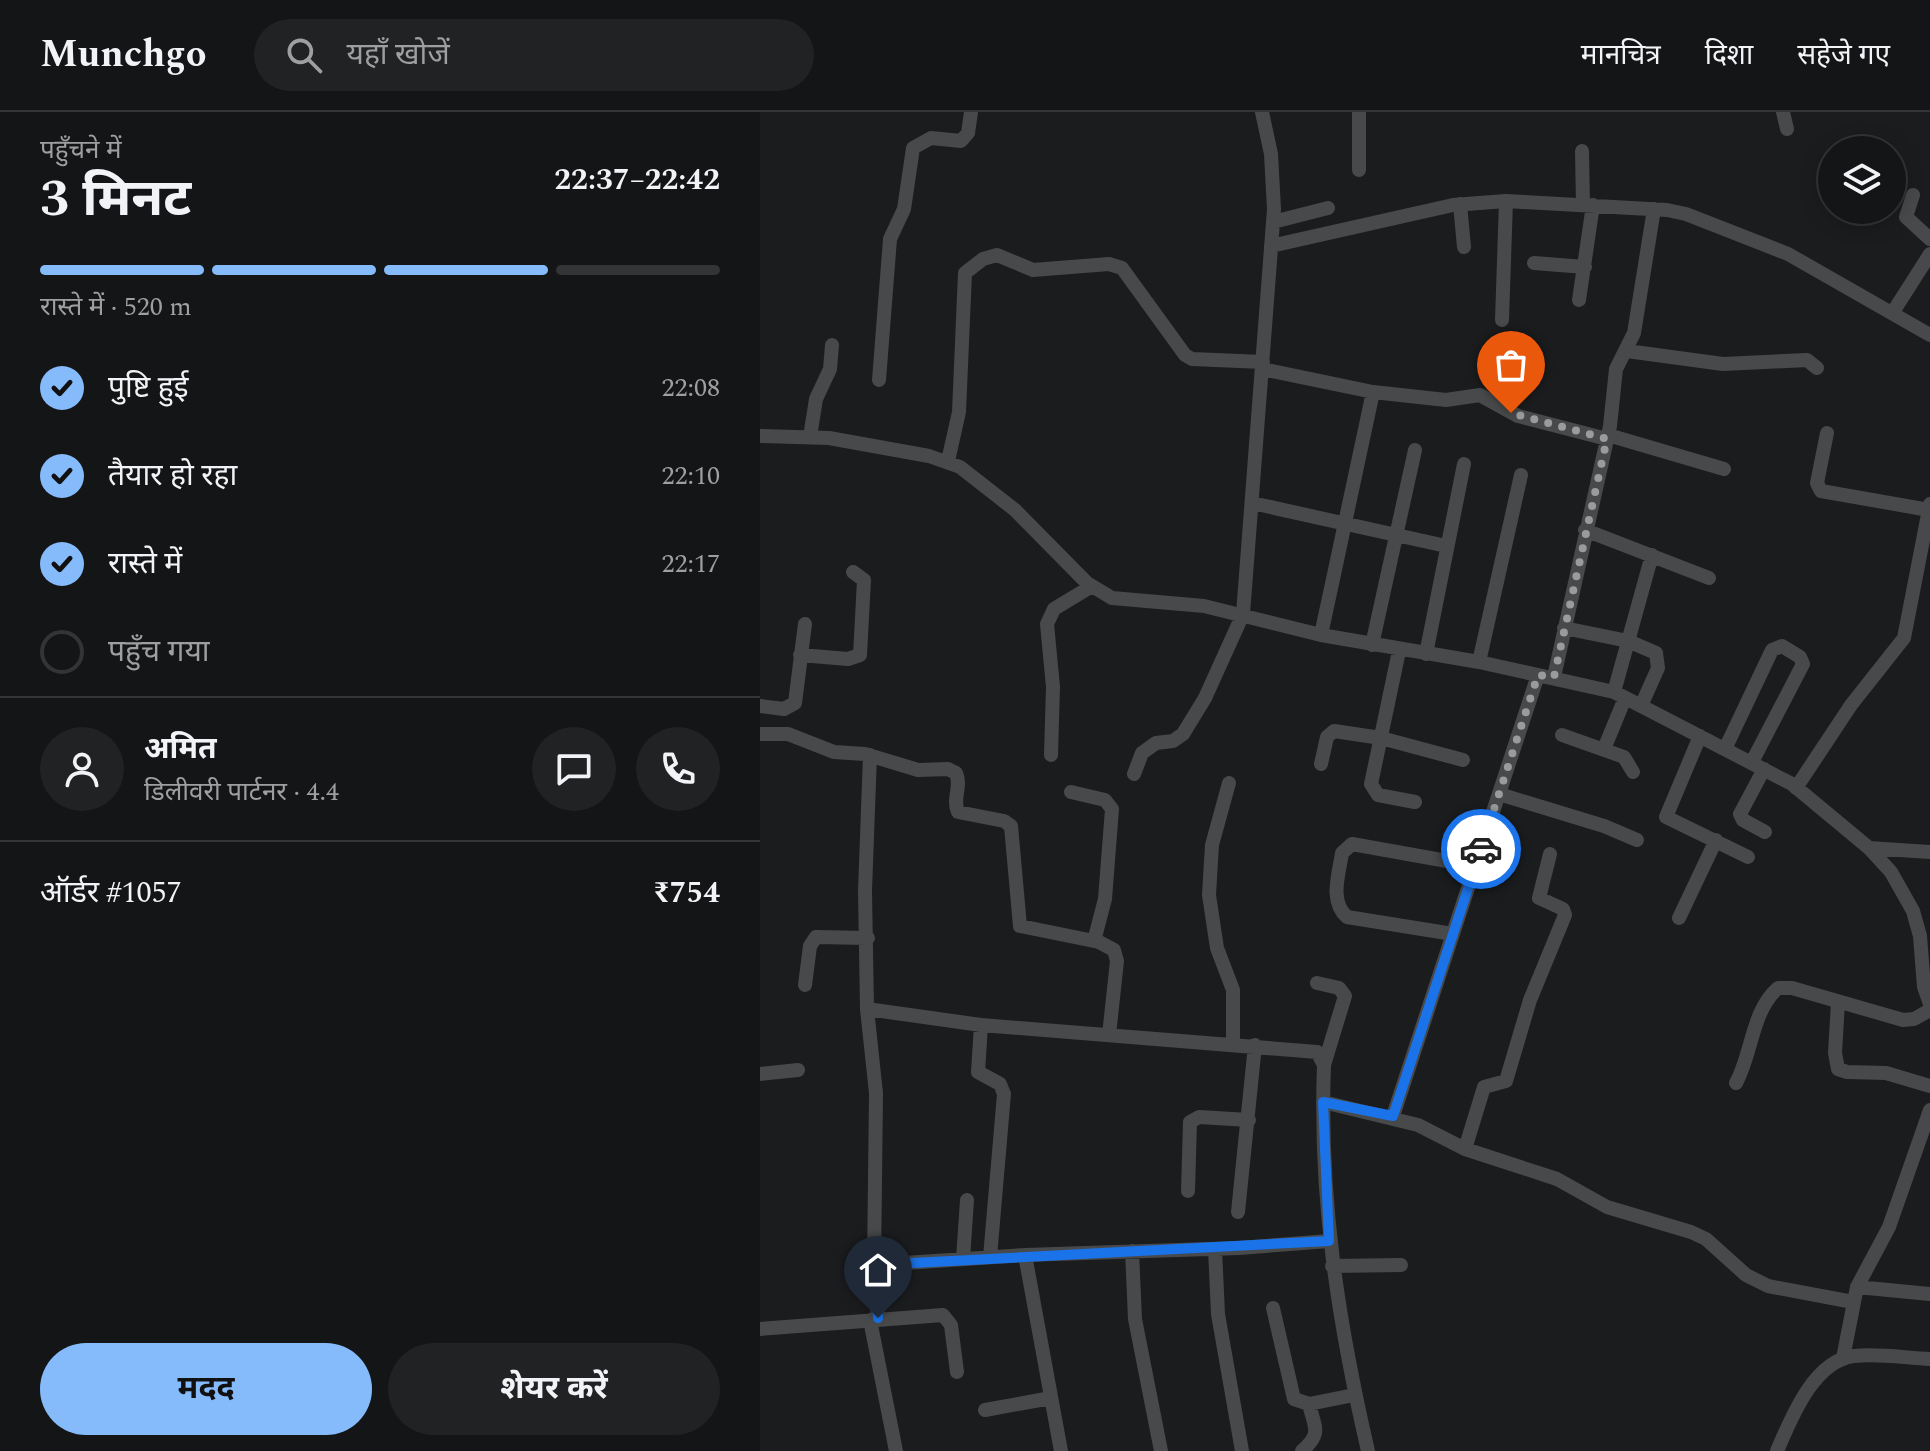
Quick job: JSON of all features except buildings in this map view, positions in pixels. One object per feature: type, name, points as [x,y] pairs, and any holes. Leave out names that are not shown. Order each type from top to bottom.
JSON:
[{"type":"street","points":[[879,380],[890,239],[904,209],[913,148],[931,138],[961,141],[968,133],[971,112]]},
{"type":"street","points":[[1134,774],[1142,753],[1156,743],[1178,740],[1183,734],[1205,698],[1243,614],[1273,222],[1271,154],[1262,112]]},
{"type":"street","points":[[1359,112],[1359,170]]},
{"type":"street","points":[[1783,112],[1787,129]]},
{"type":"street","points":[[1579,300],[1585,267],[1588,205],[1582,151]]},
{"type":"street","points":[[1913,195],[1906,217],[1930,239]]},
{"type":"street","points":[[1271,246],[1397,215],[1460,204],[1506,201],[1654,209],[1686,214],[1788,254],[1893,312],[1929,337]]},
{"type":"street","points":[[1502,320],[1506,201]]},
{"type":"street","points":[[1460,204],[1464,247]]},
{"type":"street","points":[[1273,222],[1328,208]]},
{"type":"street","points":[[1554,677],[1607,437],[1616,369],[1634,333],[1654,209]]},
{"type":"street","points":[[1893,312],[1930,254]]},
{"type":"street","points":[[948,461],[959,412],[965,273],[990,256],[1006,257],[1033,270],[1109,264],[1122,268],[1185,355],[1192,359],[1263,366],[1373,392],[1446,400],[1480,395],[1518,416],[1724,469]]},
{"type":"street","points":[[1534,263],[1585,267]]},
{"type":"street","points":[[810,437],[816,399],[830,369],[832,345]]},
{"type":"street","points":[[1627,351],[1723,364],[1807,360],[1817,368]]},
{"type":"street","points":[[1321,635],[1373,392]]},
{"type":"street","points":[[1796,788],[1851,705],[1898,649],[1909,625],[1930,507],[1821,491],[1817,483],[1827,433]]},
{"type":"street","points":[[760,436],[810,437],[948,461],[973,476],[1015,510],[1092,586],[1112,598],[1204,606],[1321,635],[1554,677],[1620,695],[1796,788],[1869,848],[1891,872],[1913,911],[1930,1007],[1909,1020],[1792,988],[1778,988],[1764,1004],[1746,1064],[1736,1083]]},
{"type":"street","points":[[1372,645],[1415,450]]},
{"type":"street","points":[[1426,654],[1464,464]]},
{"type":"street","points":[[1479,662],[1521,475]]},
{"type":"street","points":[[1252,503],[1446,546]]},
{"type":"street","points":[[1585,530],[1709,578]]},
{"type":"street","points":[[1604,749],[1620,695],[1628,641],[1652,555]]},
{"type":"street","points":[[800,655],[848,659],[860,655],[864,580],[853,572]]},
{"type":"street","points":[[1051,755],[1053,687],[1047,624],[1054,609],[1092,586]]},
{"type":"street","points":[[1915,593],[1930,597]]},
{"type":"street","points":[[760,706],[793,706],[805,624]]},
{"type":"street","points":[[1564,628],[1628,641],[1652,650],[1659,658],[1641,706]]},
{"type":"street","points":[[1725,749],[1772,650],[1782,646],[1803,659],[1740,814],[1743,820],[1765,832]]},
{"type":"street","points":[[1399,651],[1372,789],[1378,795],[1415,802]]},
{"type":"street","points":[[1393,1116],[1538,675]]},
{"type":"street","points":[[1321,764],[1330,733],[1381,738],[1463,760]]},
{"type":"street","points":[[760,734],[788,734],[834,752],[870,755],[909,768],[948,769],[956,773],[959,784],[955,806],[958,812],[1004,821],[1011,826],[1020,926],[1094,941],[1110,946],[1116,956],[1109,1035]]},
{"type":"street","points":[[1562,735],[1624,757],[1633,772]]},
{"type":"street","points":[[1700,736],[1665,813],[1668,819],[1748,857]]},
{"type":"street","points":[[870,755],[865,891],[867,1009],[876,1093],[874,1319],[896,1451]]},
{"type":"street","points":[[1229,783],[1212,845],[1209,895],[1217,948],[1233,990],[1233,1044]]},
{"type":"street","points":[[1071,792],[1105,800],[1112,809],[1105,899],[1094,941]]},
{"type":"street","points":[[1499,794],[1604,826],[1637,840]]},
{"type":"street","points":[[1679,918],[1716,840]]},
{"type":"street","points":[[1453,934],[1347,917],[1338,907],[1336,899],[1342,853],[1352,844],[1475,866]]},
{"type":"street","points":[[1869,848],[1930,852]]},
{"type":"street","points":[[1465,1149],[1484,1087],[1506,1081],[1530,1000],[1565,915],[1563,909],[1539,898],[1550,854]]},
{"type":"street","points":[[805,985],[810,946],[816,937],[868,938]]},
{"type":"street","points":[[1317,983],[1339,988],[1345,996],[1324,1065],[1329,1241],[1354,1395],[1368,1451]]},
{"type":"street","points":[[1838,1002],[1835,1053],[1838,1069],[1886,1073],[1930,1086]]},
{"type":"street","points":[[867,1009],[981,1025],[1310,1049],[1317,1052],[1324,1065]]},
{"type":"street","points":[[981,1025],[978,1072],[1004,1089],[990,1257]]},
{"type":"street","points":[[1238,1212],[1255,1045]]},
{"type":"street","points":[[760,1074],[798,1070]]},
{"type":"street","points":[[1323,1102],[1393,1116],[1465,1149],[1539,1171],[1607,1207],[1691,1232],[1706,1239],[1735,1267],[1757,1282],[1855,1294],[1930,1294]]},
{"type":"street","points":[[1843,1358],[1855,1294],[1889,1227],[1927,1130],[1930,1110]]},
{"type":"street","points":[[1188,1191],[1190,1122],[1199,1117],[1249,1120]]},
{"type":"street","points":[[963,1259],[967,1200]]},
{"type":"street","points":[[874,1265],[1329,1241]]},
{"type":"street","points":[[1215,1249],[1218,1314],[1242,1451]]},
{"type":"street","points":[[1132,1251],[1135,1319],[1161,1451]]},
{"type":"street","points":[[1025,1255],[1061,1451]]},
{"type":"street","points":[[1332,1266],[1401,1265]]},
{"type":"street","points":[[1273,1308],[1290,1391],[1298,1403],[1309,1404],[1354,1395]]},
{"type":"street","points":[[760,1329],[943,1315],[951,1325],[957,1372]]},
{"type":"street","points":[[1777,1451],[1813,1386],[1831,1365],[1843,1358],[1869,1355],[1930,1359]]},
{"type":"street","points":[[985,1410],[1051,1398]]},
{"type":"street","points":[[1302,1451],[1317,1434],[1309,1404]]},
{"type":"way so far","points":[[1481,849],[1538,675],[1554,677],[1607,439],[1511,413]]},
{"type":"route","points":[[878,1318],[874,1265],[1329,1241],[1323,1102],[1393,1116],[1481,849]]}]
